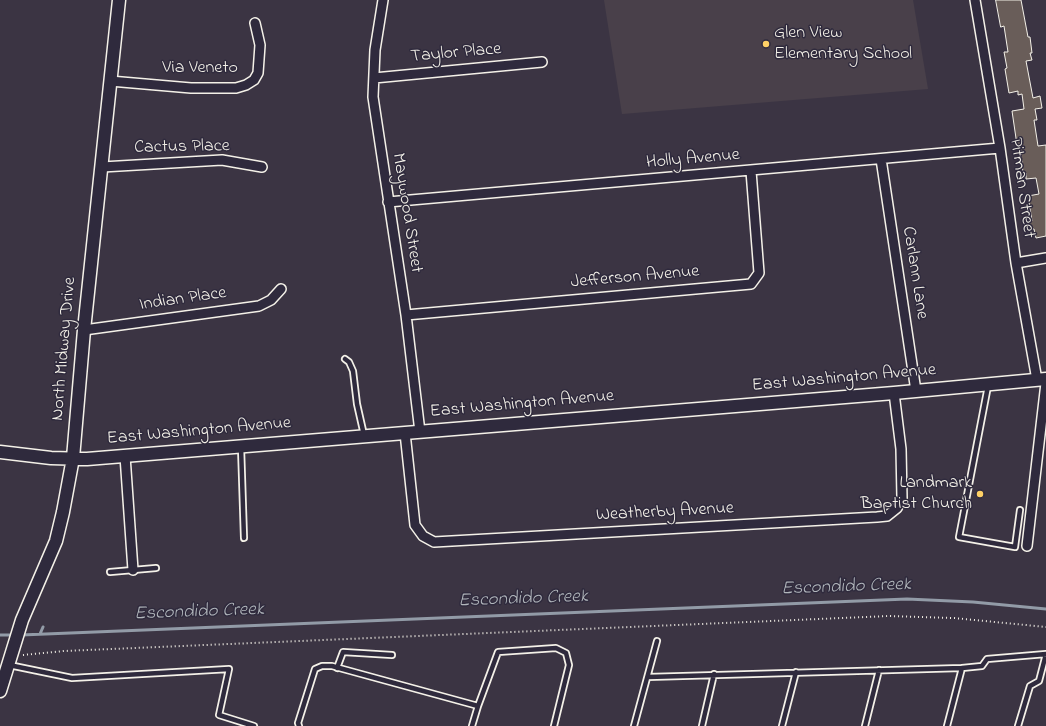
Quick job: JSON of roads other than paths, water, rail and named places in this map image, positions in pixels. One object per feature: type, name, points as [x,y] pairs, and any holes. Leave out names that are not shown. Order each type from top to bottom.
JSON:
[{"type":"main road","name":"North Midway Drive","points":[[0,691],[2,677],[22,620],[56,541],[73,458],[84,330],[119,0]]},
{"type":"main road","name":"East Washington Avenue","points":[[0,452],[49,458],[87,459],[1043,380]]},
{"type":"street","name":"Maywood Street","points":[[383,0],[375,50],[373,97],[406,315],[420,432]]},
{"type":"street","name":"Pitman Street","points":[[975,0],[1000,148],[1016,263],[1043,380],[1027,546]]},
{"type":"street","name":"Via Veneto","points":[[110,81],[191,88],[236,88],[246,85],[254,80],[258,73],[260,45],[255,23]]},
{"type":"street","name":"Taylor Place","points":[[374,78],[542,62]]},
{"type":"street","name":"Holly Avenue","points":[[388,202],[1000,148]]},
{"type":"street","name":"Carlann Lane","points":[[881,159],[916,391]]},
{"type":"street","name":"Cactus Place","points":[[102,167],[222,160],[262,167]]},
{"type":"street","name":"Jefferson Avenue","points":[[406,315],[751,284],[759,273],[751,171]]},
{"type":"street","points":[[1016,263],[1046,258]]},
{"type":"street","name":"Indian Place","points":[[84,330],[259,306],[271,300],[281,289]]},
{"type":"street","name":"Weatherby Avenue","points":[[406,433],[415,525],[423,536],[434,542],[878,517],[887,516],[897,508],[902,498],[901,449],[894,393]]},
{"type":"street","points":[[125,456],[133,570]]},
{"type":"lane","points":[[345,359],[349,362],[354,371],[364,436]]},
{"type":"lane","points":[[989,384],[959,537],[1015,547],[1020,510]]},
{"type":"lane","points":[[241,447],[244,538]]},
{"type":"lane","points":[[110,572],[156,568]]},
{"type":"lane","points":[[634,726],[657,642]]},
{"type":"lane","points":[[472,726],[498,652],[556,648],[566,653],[569,665],[554,726]]},
{"type":"lane","points":[[337,668],[343,652],[392,655]]},
{"type":"lane","points":[[648,677],[962,668],[982,666],[987,659],[1046,654],[1039,681],[1030,686],[1018,726]]},
{"type":"lane","points":[[10,657],[32,670],[72,678],[229,670],[219,715],[254,726]]},
{"type":"lane","points":[[299,726],[298,723],[315,669],[322,666],[337,668],[478,706]]},
{"type":"lane","points":[[947,726],[962,668]]},
{"type":"lane","points":[[865,726],[879,670]]},
{"type":"lane","points":[[782,726],[796,672]]},
{"type":"lane","points":[[702,726],[714,674]]},
{"type":"waterway","name":"Escondido Creek","points":[[21,635],[907,599],[973,602],[1046,609]]},
{"type":"waterway","name":"Escondido Creek","points":[[40,634],[43,627]]},
{"type":"waterway","name":"Escondido Creek","points":[[0,635],[13,635]]},
{"type":"place","name":"Glen View Elementary School","points":[[766,44]]},
{"type":"place","name":"Landmark Baptist Church","points":[[980,494]]}]
